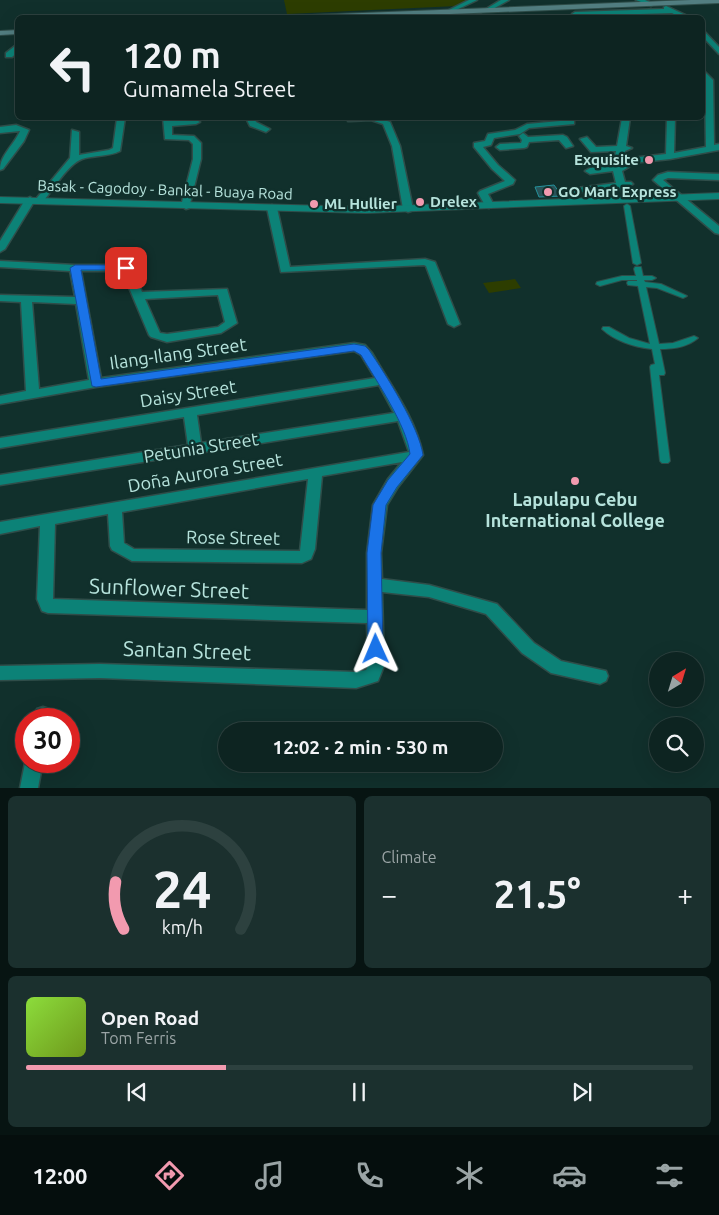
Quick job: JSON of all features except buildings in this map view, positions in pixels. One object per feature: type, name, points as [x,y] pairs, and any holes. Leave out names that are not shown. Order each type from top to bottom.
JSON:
[{"type":"main road","points":[[407,15],[459,15],[489,9],[719,1]]},
{"type":"main road","points":[[0,33],[15,32]]},
{"type":"street","points":[[459,15],[474,0]]},
{"type":"street","points":[[489,9],[506,0]]},
{"type":"street","points":[[639,0],[673,10],[683,15]]},
{"type":"street","points":[[575,14],[600,15],[673,10]]},
{"type":"street","points":[[705,35],[719,52]]},
{"type":"street","points":[[9,55],[15,50]]},
{"type":"street","points":[[590,171],[714,147],[706,80],[719,81]]},
{"type":"street","points":[[0,248],[35,200],[74,158],[109,152],[117,148],[121,120]]},
{"type":"street","points":[[251,120],[254,124],[266,129]]},
{"type":"street","points":[[378,120],[386,122],[396,146],[408,209]]},
{"type":"street","points":[[626,120],[622,165],[625,184],[632,201],[640,273],[661,370],[654,367],[665,461]]},
{"type":"street","points":[[624,149],[632,120]]},
{"type":"street","points":[[670,156],[671,120]]},
{"type":"street","points":[[186,206],[197,159],[197,143],[191,138],[168,137],[167,121],[196,122]]},
{"type":"street","points":[[490,205],[483,193],[510,182],[510,180],[495,167],[477,145],[488,143],[491,136],[517,132],[527,126],[571,122]]},
{"type":"street","points":[[0,130],[16,128],[25,130],[20,141],[0,167]]},
{"type":"street","points":[[74,158],[75,132]]},
{"type":"street","points":[[517,132],[526,140],[560,137],[569,146]]},
{"type":"street","points":[[500,147],[522,146],[526,140]]},
{"type":"street","points":[[584,140],[594,150],[624,149]]},
{"type":"street","points":[[719,177],[680,175],[658,178],[658,182],[719,231]]},
{"type":"street","points":[[576,191],[625,184]]},
{"type":"street","name":"Basak - Cagodoy - Bankal - Buaya Road","points":[[0,200],[272,208],[408,209],[632,201],[677,196],[719,196]]},
{"type":"street","points":[[272,208],[285,270],[425,262],[431,264],[454,324]]},
{"type":"street","points":[[702,218],[719,217]]},
{"type":"street","points":[[0,264],[75,268],[126,268],[137,296],[155,335],[159,338],[221,330],[231,323],[223,291],[137,296]]},
{"type":"street","points":[[75,268],[96,383]]},
{"type":"street","points":[[631,283],[640,273]]},
{"type":"street","points":[[640,273],[683,296]]},
{"type":"street","points":[[600,284],[640,273],[652,278]]},
{"type":"street","points":[[0,298],[81,301]]},
{"type":"street","points":[[26,299],[33,395]]},
{"type":"street","points":[[606,329],[628,341],[656,347],[673,346],[694,338]]},
{"type":"street","name":"Ilang-Ilang Street","points":[[0,400],[96,383],[354,348],[361,348],[366,353],[382,381]]},
{"type":"street","points":[[375,617],[374,553],[380,505],[392,483],[416,455],[416,446],[382,381]]},
{"type":"street","name":"Daisy Street","points":[[0,442],[382,381]]},
{"type":"street","points":[[190,412],[195,449]]},
{"type":"street","name":"Petunia Street","points":[[0,480],[402,416]]},
{"type":"street","name":"Doña Aurora Street","points":[[0,528],[416,455]]},
{"type":"street","name":"Rose Street","points":[[116,508],[117,546],[132,555],[302,557],[306,555],[308,549],[316,472]]},
{"type":"street","name":"Sunflower Street","points":[[48,520],[45,599],[48,606],[375,617]]},
{"type":"street","points":[[375,585],[429,591],[491,609],[528,648],[557,668],[600,676]]},
{"type":"street","name":"Santan Street","points":[[0,673],[100,671],[356,680],[372,676],[376,666],[375,617]]},
{"type":"street","points":[[29,788],[32,773]]},
{"type":"green space","points":[[284,0],[471,0],[457,6],[287,14]]},
{"type":"green space","points":[[515,279],[521,288],[489,293],[483,283]]},
{"type":"place","name":"Exquisite","points":[[649,160]]},
{"type":"place","name":"GO Mart Express","points":[[548,192]]},
{"type":"place","name":"Drelex","points":[[420,202]]},
{"type":"place","name":"ML Hullier","points":[[314,204]]},
{"type":"place","name":"Lapulapu Cebu International College","points":[[575,481]]},
{"type":"route","points":[[126,268],[75,268],[96,383],[354,348],[361,348],[366,353],[402,416],[416,446],[416,455],[392,483],[380,505],[374,553],[376,649]]}]
